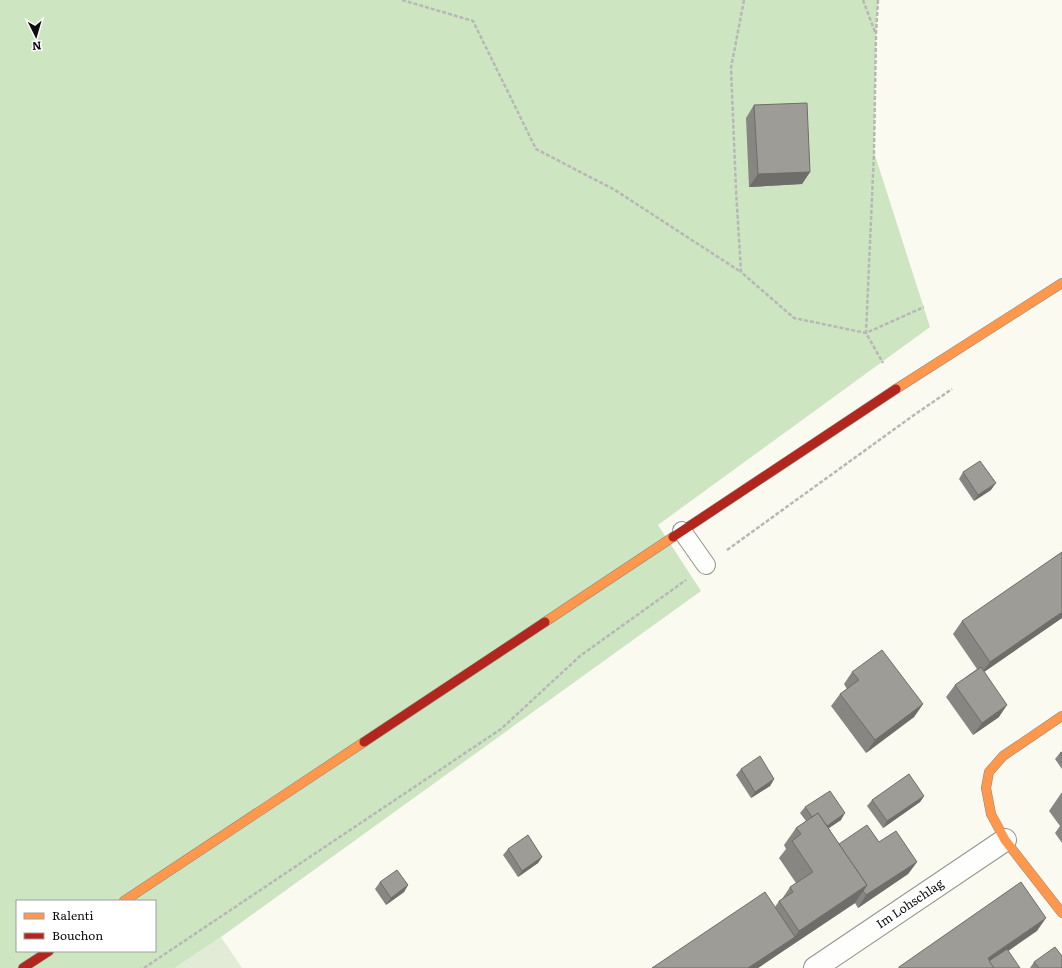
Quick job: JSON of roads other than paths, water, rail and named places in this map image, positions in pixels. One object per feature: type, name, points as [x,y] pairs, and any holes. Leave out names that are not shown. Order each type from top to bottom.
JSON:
[{"type":"main road","points":[[126,900],[892,392],[1062,283]]},
{"type":"main road","points":[[1062,716],[1003,756],[989,772],[986,788],[990,814],[1005,840],[1062,913]]},
{"type":"main road","points":[[24,968],[48,952]]},
{"type":"street","name":"Im Lohschlag","points":[[815,968],[1005,840]]},
{"type":"lane","points":[[682,531],[706,565]]}]
